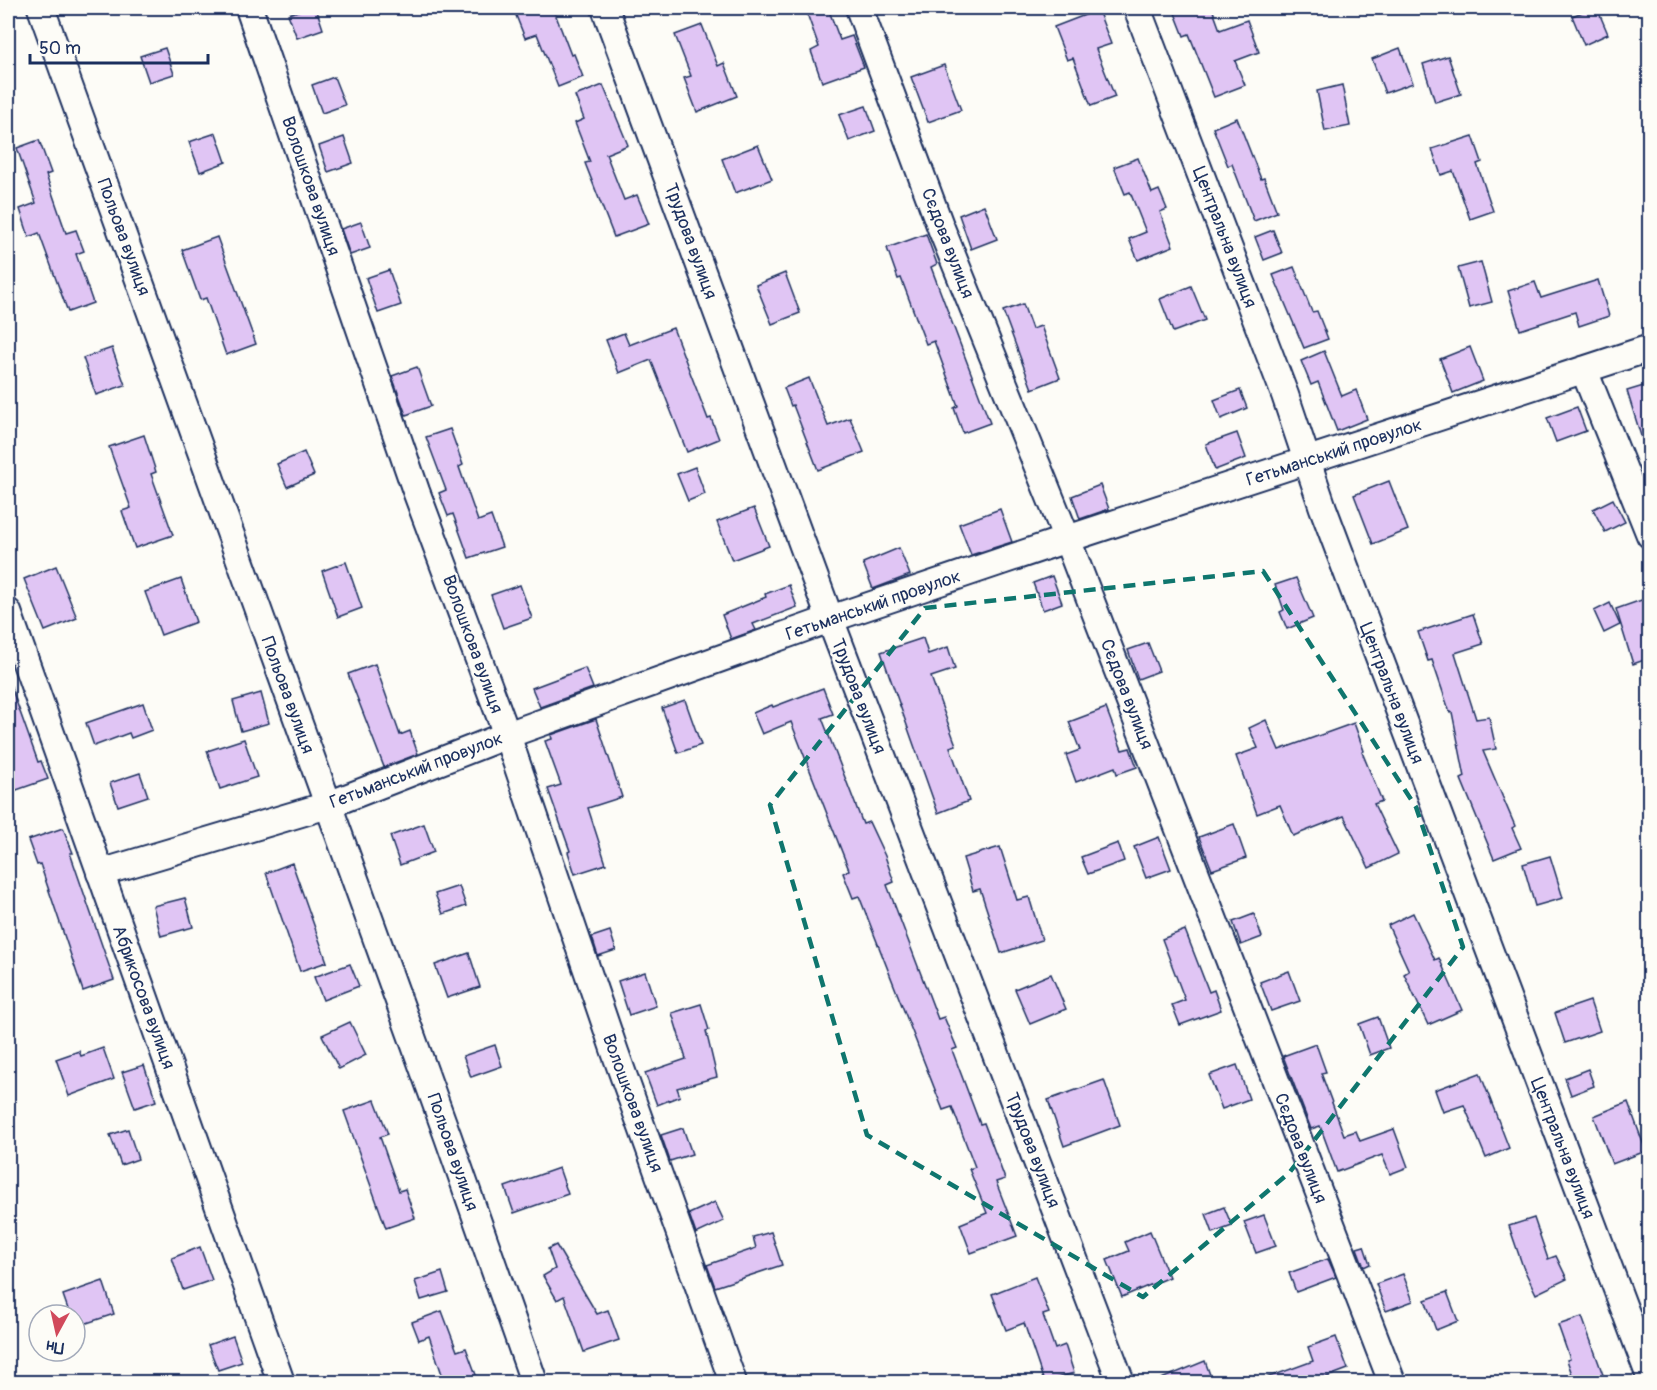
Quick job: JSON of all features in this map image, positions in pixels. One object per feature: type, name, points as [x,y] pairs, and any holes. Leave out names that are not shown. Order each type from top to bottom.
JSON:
[{"type":"street","name":"Польова вулиця","points":[[41,8],[448,1137],[534,1383]]},
{"type":"street","name":"Волошкова вулиця","points":[[249,8],[416,491],[507,735],[615,1052],[733,1383]]},
{"type":"street","name":"Трудова вулиця","points":[[605,8],[830,619],[1121,1383]]},
{"type":"street","name":"Сєдова вулиця","points":[[859,8],[941,228],[1067,539],[1392,1383]]},
{"type":"street","name":"Центральна вулиця","points":[[1137,8],[1285,395],[1323,508],[1650,1377]]},
{"type":"street","name":"Гетьманський провулок","points":[[100,873],[328,805],[507,735],[830,619],[1650,348]]},
{"type":"street","points":[[1584,370],[1650,535]]},
{"type":"street","name":"Абрикосова вулиця","points":[[8,612],[281,1383]]},
{"type":"highlighted area","points":[[1263,571],[1416,807],[1463,947],[1289,1173],[1143,1297],[867,1135],[770,805],[925,608]]},
{"type":"building","points":[[316,8],[323,29],[297,38],[288,14]]},
{"type":"building","points":[[513,8],[553,8],[571,55],[574,54],[583,77],[558,87],[537,34],[525,38]]},
{"type":"building","points":[[805,8],[828,8],[840,40],[852,36],[864,67],[822,82],[811,51],[819,47]]},
{"type":"building","points":[[1173,8],[1212,8],[1220,30],[1247,20],[1259,52],[1235,61],[1245,85],[1214,97],[1189,34],[1184,36]]},
{"type":"building","points":[[1597,8],[1608,34],[1584,45],[1572,16]]},
{"type":"building","points":[[1098,10],[1111,44],[1096,49],[1115,97],[1091,106],[1073,58],[1067,60],[1054,27]]},
{"type":"building","points":[[702,25],[718,66],[724,63],[737,96],[697,112],[684,78],[691,76],[675,35]]},
{"type":"building","points":[[165,48],[174,74],[149,82],[140,56]]},
{"type":"building","points":[[1400,48],[1413,83],[1385,93],[1372,59]]},
{"type":"building","points":[[1448,56],[1461,94],[1435,102],[1423,64]]},
{"type":"building","points":[[944,65],[961,110],[928,122],[911,77]]},
{"type":"building","points":[[334,77],[345,105],[322,113],[312,85]]},
{"type":"building","points":[[603,85],[628,145],[606,154],[624,200],[637,195],[649,224],[614,237],[585,163],[590,162],[575,123],[584,119],[575,96]]},
{"type":"building","points":[[1342,85],[1350,126],[1325,131],[1317,91]]},
{"type":"building","points":[[866,106],[875,131],[849,141],[839,115]]},
{"type":"building","points":[[1237,118],[1261,179],[1264,178],[1277,212],[1254,221],[1232,164],[1228,166],[1213,128]]},
{"type":"building","points":[[216,133],[226,162],[200,172],[189,142]]},
{"type":"building","points":[[1473,136],[1482,162],[1477,164],[1493,211],[1470,219],[1453,171],[1441,175],[1432,149]]},
{"type":"building","points":[[344,137],[353,163],[328,172],[319,146]]},
{"type":"building","points":[[39,140],[51,173],[46,175],[66,233],[76,230],[84,251],[76,254],[93,303],[68,312],[39,233],[29,237],[20,209],[36,203],[17,148]]},
{"type":"building","points":[[758,145],[772,179],[735,193],[722,159]]},
{"type":"building","points":[[1138,158],[1152,193],[1159,190],[1167,209],[1160,212],[1173,246],[1138,260],[1129,239],[1146,232],[1130,192],[1125,194],[1114,167]]},
{"type":"building","points":[[984,205],[997,239],[971,249],[959,215]]},
{"type":"building","points":[[361,222],[370,248],[350,255],[341,229]]},
{"type":"building","points":[[1273,230],[1282,253],[1264,260],[1255,237]]},
{"type":"building","points":[[926,234],[937,264],[931,267],[990,423],[963,433],[954,408],[958,406],[934,341],[926,344],[887,248]]},
{"type":"building","points":[[217,237],[256,344],[226,355],[206,298],[200,300],[182,250]]},
{"type":"building","points":[[1481,262],[1492,302],[1469,308],[1458,268]]},
{"type":"building","points":[[1294,267],[1312,312],[1317,311],[1328,339],[1304,348],[1273,275]]},
{"type":"building","points":[[389,270],[401,305],[378,313],[366,278]]},
{"type":"building","points":[[785,273],[800,313],[772,324],[756,285]]},
{"type":"building","points":[[1598,280],[1609,316],[1579,326],[1575,312],[1520,330],[1508,291],[1535,282],[1541,298]]},
{"type":"building","points":[[1191,286],[1205,320],[1173,332],[1160,299]]},
{"type":"building","points":[[1023,304],[1032,329],[1041,326],[1060,378],[1032,389],[1003,311]]},
{"type":"building","points":[[673,328],[708,419],[711,418],[719,439],[687,452],[651,360],[619,373],[606,340],[624,333],[629,345]]},
{"type":"building","points":[[1470,347],[1483,381],[1453,393],[1440,359]]},
{"type":"building","points":[[112,348],[125,385],[96,395],[83,358]]},
{"type":"building","points":[[1324,351],[1342,396],[1356,390],[1367,419],[1337,431],[1318,382],[1311,385],[1301,361]]},
{"type":"building","points":[[417,367],[431,406],[406,415],[392,376]]},
{"type":"building","points":[[809,378],[828,426],[850,418],[864,452],[818,470],[793,405],[791,406],[784,388]]},
{"type":"building","points":[[1650,384],[1650,448],[1645,449],[1627,391]]},
{"type":"building","points":[[1240,390],[1247,408],[1221,419],[1214,400]]},
{"type":"building","points":[[1577,407],[1586,431],[1556,442],[1547,418]]},
{"type":"building","points":[[450,429],[463,465],[459,467],[478,521],[491,516],[502,547],[469,558],[453,514],[448,516],[439,493],[446,490],[426,437]]},
{"type":"building","points":[[1237,433],[1246,458],[1215,470],[1206,444]]},
{"type":"building","points":[[144,435],[156,472],[151,474],[173,535],[135,548],[122,511],[131,508],[109,447]]},
{"type":"building","points":[[304,452],[314,475],[287,487],[277,464]]},
{"type":"building","points":[[695,467],[705,494],[688,501],[677,474]]},
{"type":"building","points":[[1389,481],[1408,530],[1373,544],[1354,495]]},
{"type":"building","points":[[1100,485],[1109,509],[1080,519],[1072,496]]},
{"type":"building","points":[[1613,499],[1625,522],[1605,532],[1593,509]]},
{"type":"building","points":[[754,508],[769,546],[732,560],[717,522]]},
{"type":"building","points":[[1000,509],[1012,542],[971,555],[959,524]]},
{"type":"building","points":[[899,548],[910,575],[873,589],[863,563]]},
{"type":"building","points":[[346,562],[362,608],[338,617],[322,571]]},
{"type":"building","points":[[56,566],[77,618],[45,631],[24,579]]},
{"type":"building","points":[[1052,576],[1062,603],[1043,610],[1033,583]]},
{"type":"building","points":[[1296,578],[1313,618],[1287,629],[1280,612],[1284,610],[1275,585]]},
{"type":"building","points":[[181,579],[196,622],[161,635],[145,592]]},
{"type":"building","points":[[520,585],[532,618],[503,628],[491,595]]},
{"type":"building","points":[[789,585],[797,607],[753,624],[756,630],[731,639],[722,615]]},
{"type":"building","points":[[1650,597],[1650,658],[1633,664],[1616,609]]},
{"type":"building","points":[[1610,603],[1620,625],[1604,633],[1594,611]]},
{"type":"building","points":[[1473,614],[1483,644],[1455,653],[1476,719],[1489,717],[1496,749],[1483,751],[1515,826],[1512,828],[1521,848],[1494,859],[1461,779],[1465,777],[1452,712],[1450,713],[1432,660],[1428,661],[1418,632]]},
{"type":"building","points":[[923,638],[928,654],[948,647],[955,669],[931,677],[956,745],[950,747],[969,801],[938,813],[881,652]]},
{"type":"building","points":[[1148,643],[1159,671],[1138,679],[1128,650]]},
{"type":"building","points":[[375,664],[400,735],[410,731],[418,754],[384,767],[348,674]]},
{"type":"building","points":[[585,668],[593,688],[540,707],[532,688]]},
{"type":"building","points":[[10,684],[38,762],[41,761],[48,779],[8,793],[8,685]]},
{"type":"building","points":[[823,688],[833,714],[822,718],[863,824],[869,822],[885,856],[894,882],[887,885],[938,1019],[944,1017],[957,1048],[952,1050],[980,1124],[984,1123],[1005,1179],[996,1182],[1017,1236],[971,1253],[960,1224],[987,1213],[969,1169],[975,1167],[952,1107],[943,1110],[859,896],[853,898],[843,873],[849,870],[791,722],[762,734],[753,713]]},
{"type":"building","points":[[261,693],[269,723],[241,731],[233,701]]},
{"type":"building","points":[[685,700],[701,745],[678,753],[662,708]]},
{"type":"building","points":[[143,703],[152,730],[131,738],[129,733],[94,746],[86,723]]},
{"type":"building","points":[[1106,708],[1122,750],[1130,748],[1137,767],[1117,774],[1115,767],[1076,782],[1066,755],[1080,750],[1069,722]]},
{"type":"building","points":[[596,719],[622,797],[588,808],[606,864],[575,874],[568,852],[570,851],[548,789],[561,785],[545,741],[552,739],[551,735]]},
{"type":"building","points":[[1266,720],[1279,750],[1354,723],[1364,751],[1362,752],[1382,801],[1374,804],[1398,854],[1369,868],[1344,816],[1293,836],[1280,805],[1257,814],[1236,756],[1258,748],[1249,728]]},
{"type":"building","points":[[244,739],[257,777],[220,789],[207,751]]},
{"type":"building","points":[[140,773],[148,796],[118,806],[110,783]]},
{"type":"building","points":[[424,824],[434,852],[400,865],[390,836]]},
{"type":"building","points":[[1234,824],[1246,858],[1212,870],[1199,837]]},
{"type":"building","points":[[63,828],[114,980],[83,991],[40,864],[37,865],[28,840]]},
{"type":"building","points":[[1159,837],[1171,869],[1146,878],[1134,847]]},
{"type":"building","points":[[1118,843],[1124,861],[1088,874],[1081,857]]},
{"type":"building","points":[[1000,847],[1017,900],[1029,897],[1042,940],[1001,953],[980,889],[973,891],[963,858]]},
{"type":"building","points":[[1550,856],[1563,898],[1535,906],[1523,864]]},
{"type":"building","points":[[292,863],[327,962],[300,971],[266,873]]},
{"type":"building","points":[[459,886],[466,906],[443,914],[435,894]]},
{"type":"building","points":[[185,898],[193,927],[161,936],[153,906]]},
{"type":"building","points":[[1413,913],[1435,960],[1439,958],[1462,1010],[1428,1025],[1404,974],[1409,971],[1388,925]]},
{"type":"building","points":[[1254,914],[1262,937],[1241,945],[1233,922]]},
{"type":"building","points":[[1185,930],[1209,992],[1214,990],[1221,1010],[1180,1025],[1172,1005],[1185,1000],[1162,939]]},
{"type":"building","points":[[610,931],[616,950],[598,956],[592,937]]},
{"type":"building","points":[[469,953],[480,987],[447,998],[435,965]]},
{"type":"building","points":[[350,964],[359,986],[323,1000],[314,977]]},
{"type":"building","points":[[1289,971],[1300,1001],[1271,1011],[1260,982]]},
{"type":"building","points":[[645,972],[656,1006],[629,1015],[618,981]]},
{"type":"building","points":[[1051,974],[1066,1009],[1030,1024],[1015,989]]},
{"type":"building","points":[[1590,1001],[1600,1031],[1565,1043],[1555,1013]]},
{"type":"building","points":[[701,1004],[709,1030],[706,1031],[717,1077],[677,1088],[680,1096],[657,1105],[645,1073],[686,1059],[672,1013]]},
{"type":"building","points":[[1378,1017],[1389,1048],[1370,1055],[1359,1024]]},
{"type":"building","points":[[350,1022],[366,1055],[339,1069],[322,1035]]},
{"type":"building","points":[[1316,1044],[1326,1072],[1321,1073],[1344,1135],[1356,1131],[1360,1141],[1394,1129],[1408,1167],[1390,1174],[1382,1155],[1337,1172],[1320,1126],[1311,1129],[1283,1056]]},
{"type":"building","points":[[495,1045],[502,1066],[471,1077],[463,1056]]},
{"type":"building","points":[[103,1048],[114,1079],[69,1096],[56,1059],[79,1051],[81,1056]]},
{"type":"building","points":[[144,1065],[156,1101],[135,1108],[122,1072]]},
{"type":"building","points":[[1237,1065],[1249,1099],[1222,1109],[1209,1075]]},
{"type":"building","points":[[1588,1069],[1594,1086],[1571,1095],[1565,1078]]},
{"type":"building","points":[[1480,1073],[1509,1148],[1486,1158],[1464,1105],[1443,1112],[1435,1090]]},
{"type":"building","points":[[1104,1080],[1120,1125],[1064,1146],[1048,1100]]},
{"type":"building","points":[[375,1100],[388,1134],[380,1137],[399,1191],[405,1189],[415,1218],[386,1228],[344,1111]]},
{"type":"building","points":[[1628,1102],[1646,1151],[1612,1164],[1594,1116]]},
{"type":"building","points":[[683,1128],[692,1154],[670,1161],[661,1135]]},
{"type":"building","points":[[128,1129],[138,1159],[121,1165],[110,1135]]},
{"type":"building","points":[[559,1168],[568,1194],[514,1213],[505,1187]]},
{"type":"building","points":[[715,1202],[724,1221],[696,1234],[689,1214]]},
{"type":"building","points":[[1224,1207],[1232,1226],[1213,1233],[1206,1214]]},
{"type":"building","points":[[1264,1215],[1276,1246],[1256,1253],[1244,1222]]},
{"type":"building","points":[[1534,1218],[1548,1259],[1556,1256],[1567,1279],[1536,1294],[1523,1267],[1509,1226]]},
{"type":"building","points":[[1150,1231],[1169,1277],[1122,1297],[1107,1260],[1129,1251],[1125,1242]]},
{"type":"building","points":[[771,1232],[782,1265],[715,1287],[707,1265],[756,1248],[753,1237]]},
{"type":"building","points":[[556,1245],[597,1314],[608,1310],[619,1340],[584,1352],[564,1296],[557,1300],[543,1276],[555,1269],[548,1249]]},
{"type":"building","points":[[1364,1246],[1370,1264],[1364,1267],[1357,1248]]},
{"type":"building","points":[[200,1247],[212,1280],[183,1290],[172,1258]]},
{"type":"building","points":[[1328,1259],[1336,1277],[1296,1292],[1289,1273]]},
{"type":"building","points":[[442,1272],[448,1292],[421,1300],[415,1281]]},
{"type":"building","points":[[1403,1274],[1413,1301],[1386,1311],[1376,1284]]},
{"type":"building","points":[[1035,1277],[1049,1313],[1043,1315],[1055,1349],[1065,1345],[1074,1373],[1044,1382],[1024,1323],[1006,1330],[992,1294]]},
{"type":"building","points":[[103,1281],[114,1314],[87,1323],[87,1303],[66,1303],[63,1295]]},
{"type":"building","points":[[1447,1292],[1458,1321],[1436,1330],[1425,1300]]},
{"type":"building","points":[[442,1311],[457,1351],[466,1348],[479,1383],[445,1383],[429,1336],[419,1340],[412,1322]]},
{"type":"building","points":[[1582,1317],[1606,1383],[1575,1383],[1567,1360],[1570,1359],[1558,1325]]},
{"type":"building","points":[[233,1336],[242,1362],[218,1370],[208,1345]]},
{"type":"building","points":[[1336,1337],[1348,1369],[1311,1383],[1262,1383],[1261,1380],[1313,1361],[1308,1347]]},
{"type":"building","points":[[1205,1361],[1213,1383],[1154,1383],[1154,1382]]}]
